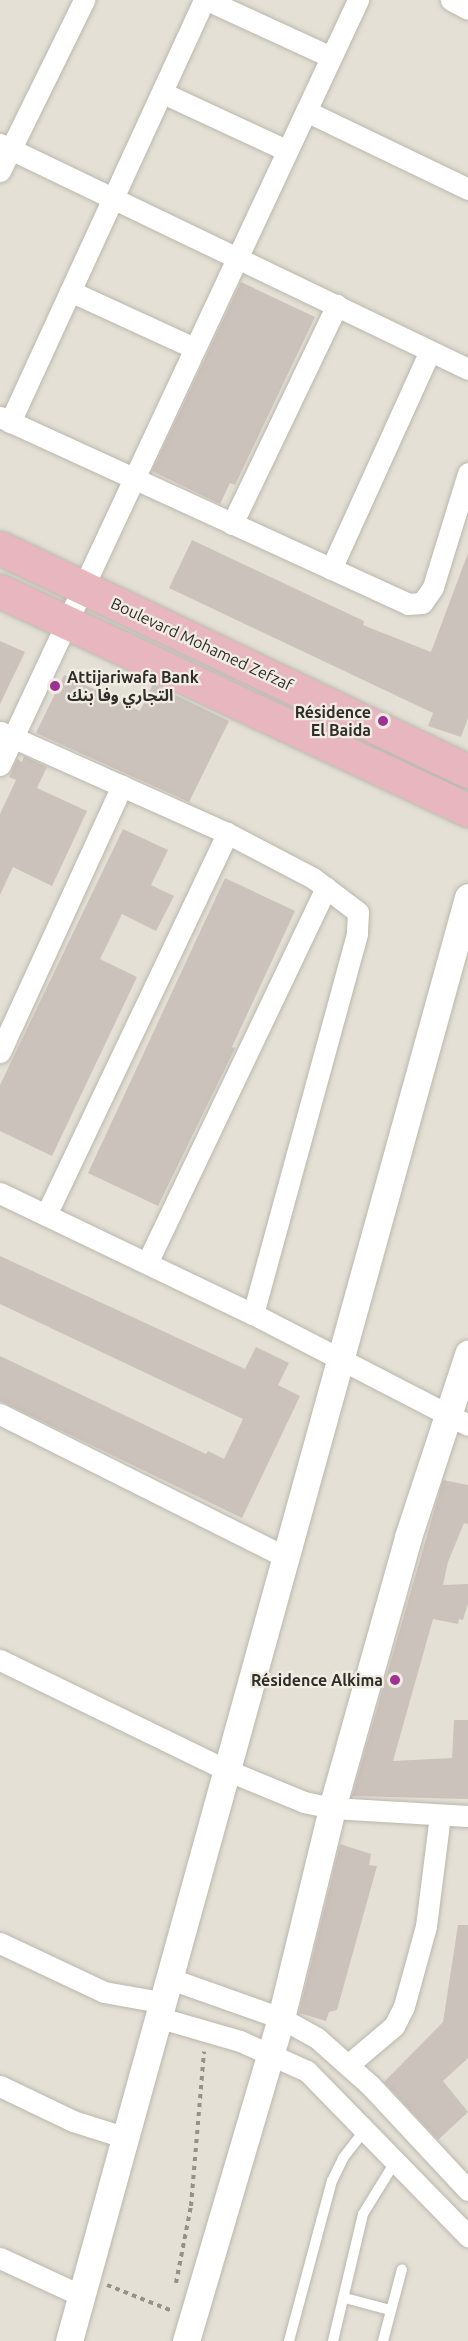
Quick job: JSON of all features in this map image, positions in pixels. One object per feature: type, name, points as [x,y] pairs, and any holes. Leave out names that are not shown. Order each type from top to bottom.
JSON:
[{"type":"main road","name":"Boulevard Mohamed Zefzaf","points":[[0,548],[468,771]]},
{"type":"main road","points":[[0,591],[468,810]]},
{"type":"street","points":[[0,171],[5,146],[84,0]]},
{"type":"street","points":[[331,57],[206,0],[111,198],[70,291],[5,420],[408,604],[422,603],[433,587],[468,473]]},
{"type":"street","points":[[0,765],[6,734],[65,623],[236,255],[358,0]]},
{"type":"street","points":[[451,0],[468,9]]},
{"type":"street","points":[[163,93],[286,150]]},
{"type":"street","points":[[306,111],[468,189]]},
{"type":"street","points":[[5,146],[236,255],[468,369]]},
{"type":"street","points":[[70,291],[194,348]]},
{"type":"street","points":[[232,524],[337,305]]},
{"type":"street","points":[[331,569],[430,351]]},
{"type":"street","points":[[6,734],[227,833],[326,887],[358,912],[357,934],[253,1314]]},
{"type":"street","points":[[0,1052],[122,786]]},
{"type":"street","points":[[46,1215],[227,833]]},
{"type":"street","points":[[147,1263],[326,887]]},
{"type":"street","points":[[69,2341],[127,2138],[224,1769],[468,897]]},
{"type":"street","points":[[0,1193],[253,1314],[459,1420]]},
{"type":"street","points":[[179,2323],[281,2018],[332,1808],[408,1537],[459,1420],[468,1354]]},
{"type":"street","points":[[0,1414],[284,1556]]},
{"type":"street","points":[[0,1660],[224,1769],[283,1795],[332,1808],[468,1816]]},
{"type":"street","points":[[349,2064],[394,2026],[412,1983],[426,1926],[440,1815]]},
{"type":"street","points":[[0,1943],[104,1992],[281,2018],[317,2038],[349,2064],[468,2190]]},
{"type":"street","points":[[162,1999],[204,2030],[270,2052],[307,2072],[467,2232]]},
{"type":"street","points":[[0,2086],[73,2121],[127,2138]]},
{"type":"street","points":[[0,2258],[84,2287]]},
{"type":"lane","points":[[289,2341],[332,2181],[343,2158],[365,2130]]},
{"type":"lane","points":[[333,2341],[363,2214],[395,2162]]},
{"type":"lane","points":[[383,2341],[402,2269]]},
{"type":"lane","points":[[345,2298],[390,2310]]},
{"type":"path","points":[[175,2287],[191,2206],[204,2030]]},
{"type":"path","points":[[84,2287],[179,2323]]},
{"type":"path","points":[[173,2299],[179,2323]]},
{"type":"building","points":[[241,282],[315,317],[235,485],[230,483],[220,504],[152,471]]},
{"type":"building","points":[[192,540],[364,621],[363,625],[431,652],[468,553],[468,718],[461,737],[428,726],[433,713],[169,588]]},
{"type":"building","points":[[0,641],[25,652],[0,704]]},
{"type":"building","points":[[64,675],[140,711],[153,684],[229,721],[189,802],[36,733]]},
{"type":"building","points":[[24,756],[47,767],[37,788],[87,811],[52,886],[13,867],[0,895],[0,814],[16,780],[9,777],[17,759],[22,762]]},
{"type":"building","points":[[123,829],[168,850],[151,885],[174,896],[156,931],[122,914],[100,959],[137,977],[52,1156],[0,1131],[0,1085]]},
{"type":"building","points":[[225,878],[295,911],[232,1047],[235,1048],[158,1206],[88,1173]]},
{"type":"building","points":[[0,1256],[245,1369],[256,1347],[289,1363],[278,1385],[300,1396],[242,1518],[0,1401],[0,1356],[206,1454],[208,1451],[224,1459],[243,1419],[0,1304]]},
{"type":"building","points":[[443,1480],[468,1485],[468,1524],[464,1523],[448,1562],[443,1585],[468,1584],[468,1603],[463,1620],[459,1619],[458,1624],[433,1619],[393,1761],[452,1758],[454,1720],[468,1720],[468,1799],[352,1796]]},
{"type":"building","points":[[340,1844],[371,1854],[369,1865],[377,1866],[337,2010],[329,2012],[326,2021],[299,2013]]},
{"type":"building","points":[[458,1925],[468,1925],[468,2058],[443,2081],[468,2112],[438,2140],[384,2082],[443,2022]]},
{"type":"place","name":"Attijariwafa Bank التجاري وفا بنك","points":[[55,686]]},
{"type":"place","name":"Résidence El Baida","points":[[383,721]]},
{"type":"place","name":"Résidence Alkima","points":[[395,1680]]}]
